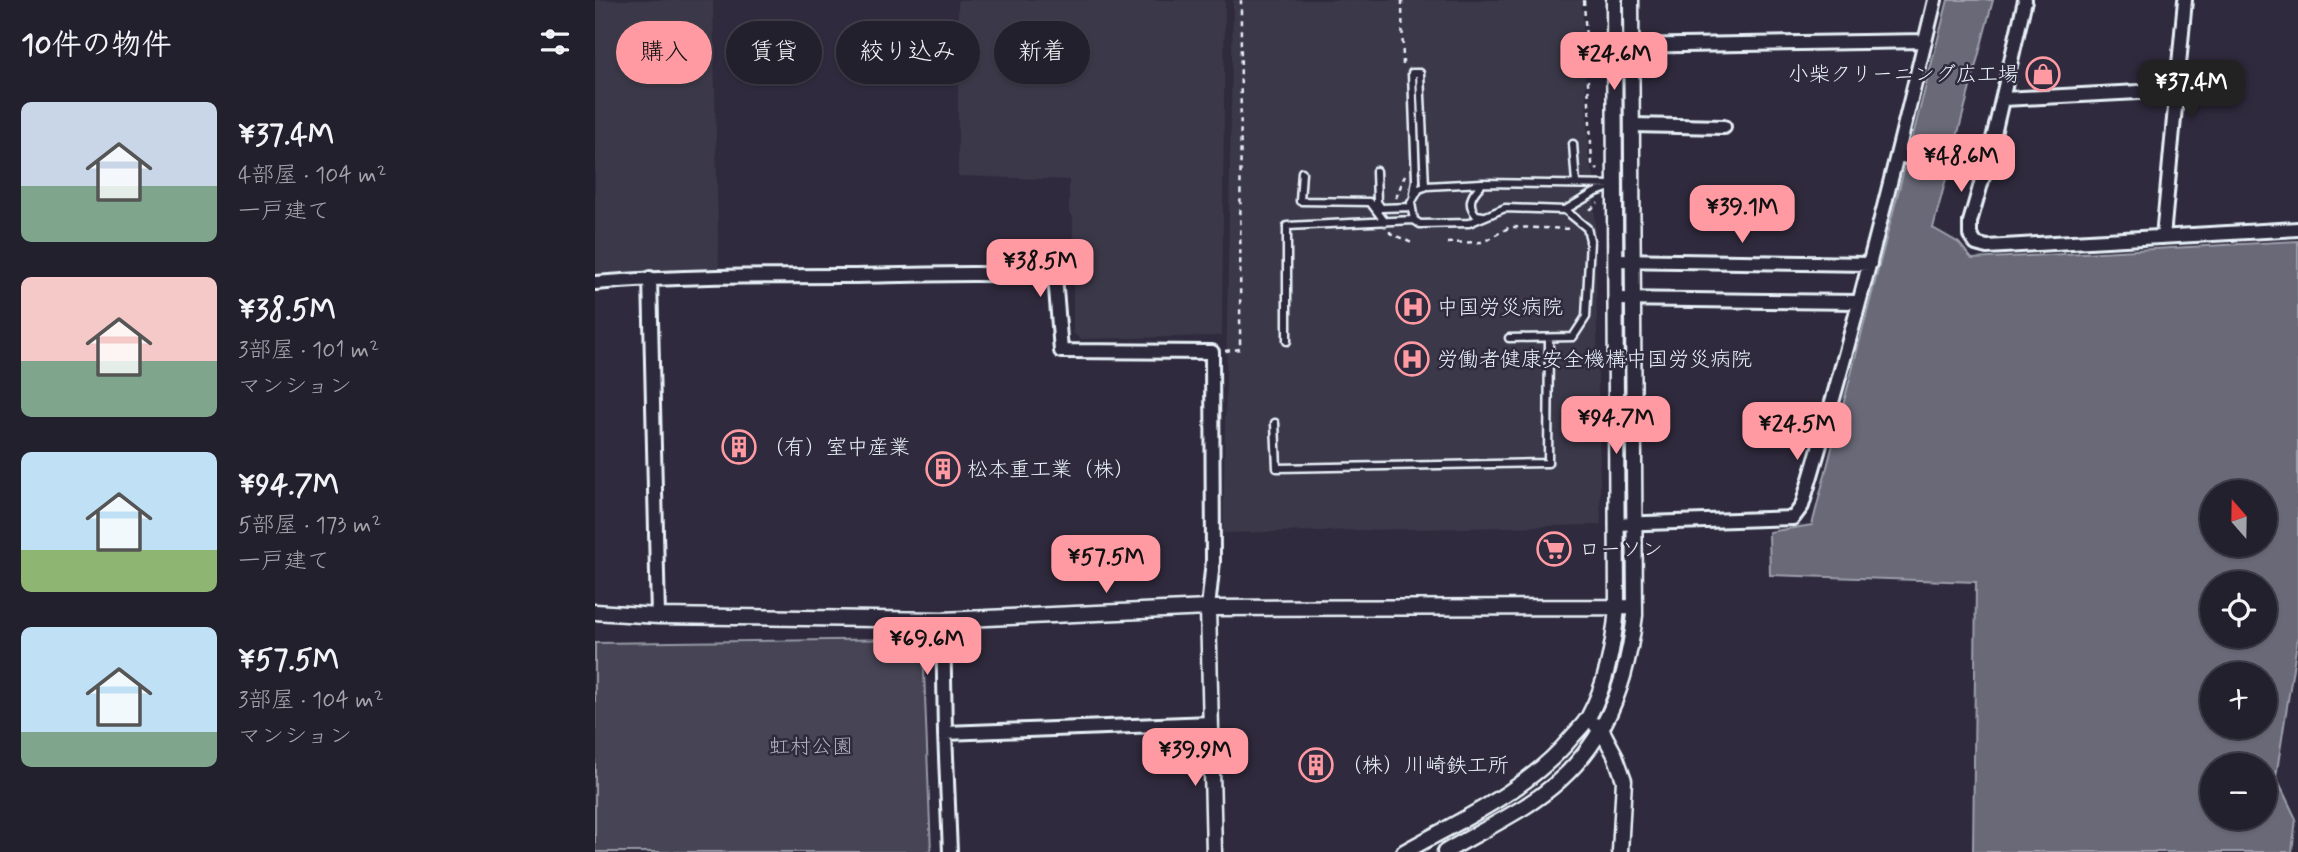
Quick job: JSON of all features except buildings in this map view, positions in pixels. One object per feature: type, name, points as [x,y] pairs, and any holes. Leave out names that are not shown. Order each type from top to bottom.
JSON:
[{"type":"street","points":[[1404,852],[1508,793],[1541,771],[1588,718],[1600,692],[1611,652],[1617,607],[1614,0]]},
{"type":"street","points":[[1445,852],[1526,806],[1566,774],[1590,748],[1620,690],[1630,650],[1634,607],[1631,0]]},
{"type":"street","points":[[1616,524],[1793,518],[1802,506],[1844,364],[1935,0]]},
{"type":"street","points":[[2025,0],[2003,99],[1970,222],[1970,235],[1976,244],[1987,247],[2298,229]]},
{"type":"street","points":[[2164,237],[2185,0]]},
{"type":"street","points":[[1614,46],[1925,41]]},
{"type":"street","points":[[2003,99],[2177,90]]},
{"type":"street","points":[[1632,125],[1724,127]]},
{"type":"street","points":[[1898,155],[1983,175]]},
{"type":"street","points":[[1615,185],[1632,185]]},
{"type":"street","points":[[1615,260],[1870,264]]},
{"type":"street","points":[[595,283],[650,278],[1055,275],[1061,351],[1212,352],[1213,561],[1208,608],[1214,852]]},
{"type":"street","points":[[650,278],[658,616]]},
{"type":"street","points":[[1615,299],[1859,302]]},
{"type":"street","points":[[595,612],[658,616],[943,620],[1208,608],[1634,607]]},
{"type":"street","points":[[943,620],[950,852]]},
{"type":"street","points":[[1588,718],[1601,729],[1624,780],[1621,852]]},
{"type":"street","points":[[945,733],[1211,723]]},
{"type":"lane","points":[[1414,220],[1411,207],[1416,180],[1412,73],[1420,73],[1425,187]]},
{"type":"lane","points":[[1573,144],[1576,183]]},
{"type":"lane","points":[[1376,171],[1377,202],[1381,208],[1411,207]]},
{"type":"lane","points":[[1302,172],[1300,201],[1370,202],[1387,222]]},
{"type":"lane","points":[[1414,196],[1419,188],[1482,183],[1615,185]]},
{"type":"lane","points":[[1482,183],[1470,201],[1471,209],[1476,215],[1485,216]]},
{"type":"lane","points":[[1287,341],[1287,226],[1414,220],[1420,224],[1469,223],[1505,208],[1565,209],[1615,185]]},
{"type":"lane","points":[[1509,338],[1573,337],[1587,317],[1590,240],[1587,228],[1565,209]]},
{"type":"lane","points":[[1275,423],[1277,468],[1548,463],[1549,338]]},
{"type":"path","points":[[1212,352],[1240,349],[1241,0]]},
{"type":"path","points":[[1402,0],[1403,68]]},
{"type":"path","points":[[1584,0],[1591,164],[1598,170],[1603,170]]},
{"type":"path","points":[[1391,209],[1405,177],[1405,164]]},
{"type":"path","points":[[1597,176],[1598,170]]},
{"type":"path","points":[[1590,210],[1598,204]]},
{"type":"path","points":[[1387,222],[1390,233],[1413,244]]},
{"type":"path","points":[[1447,243],[1483,242],[1510,228],[1573,229]]},
{"type":"shaded area","points":[[595,0],[713,0],[719,272],[595,275]]},
{"type":"shaded area","points":[[958,0],[1225,0],[1222,336],[1080,339],[1073,333],[1073,217],[1069,212],[1069,180],[958,176],[958,84],[980,84],[980,21],[958,21]]},
{"type":"shaded area","name":"労働者健康安全機構中国労災病院","points":[[1233,0],[1582,0],[1589,164],[1594,174],[1601,525],[1223,533]]},
{"type":"green space","name":"虹村公園","points":[[909,639],[923,644],[931,852],[595,852],[595,643]]},
{"type":"water","points":[[1948,0],[1993,0],[1933,228],[1959,243],[1972,259],[2298,241],[2298,636],[2277,771],[2277,753],[2200,753],[2200,830],[2277,830],[2277,779],[2296,819],[2292,852],[1973,852],[1976,582],[1770,575],[1769,532],[1812,525]]},
{"type":"place","name":"小柴クリーニング広工場","points":[[2043,74]]},
{"type":"place","name":"中国労災病院","points":[[1413,307]]},
{"type":"place","name":"労働者健康安全機構中国労災病院","points":[[1412,359]]},
{"type":"place","name":"（有）室中産業","points":[[739,447]]},
{"type":"place","name":"松本重工業（株）","points":[[943,469]]},
{"type":"place","name":"ローソン","points":[[1554,549]]},
{"type":"place","name":"（株）川崎鉄工所","points":[[1316,765]]}]
